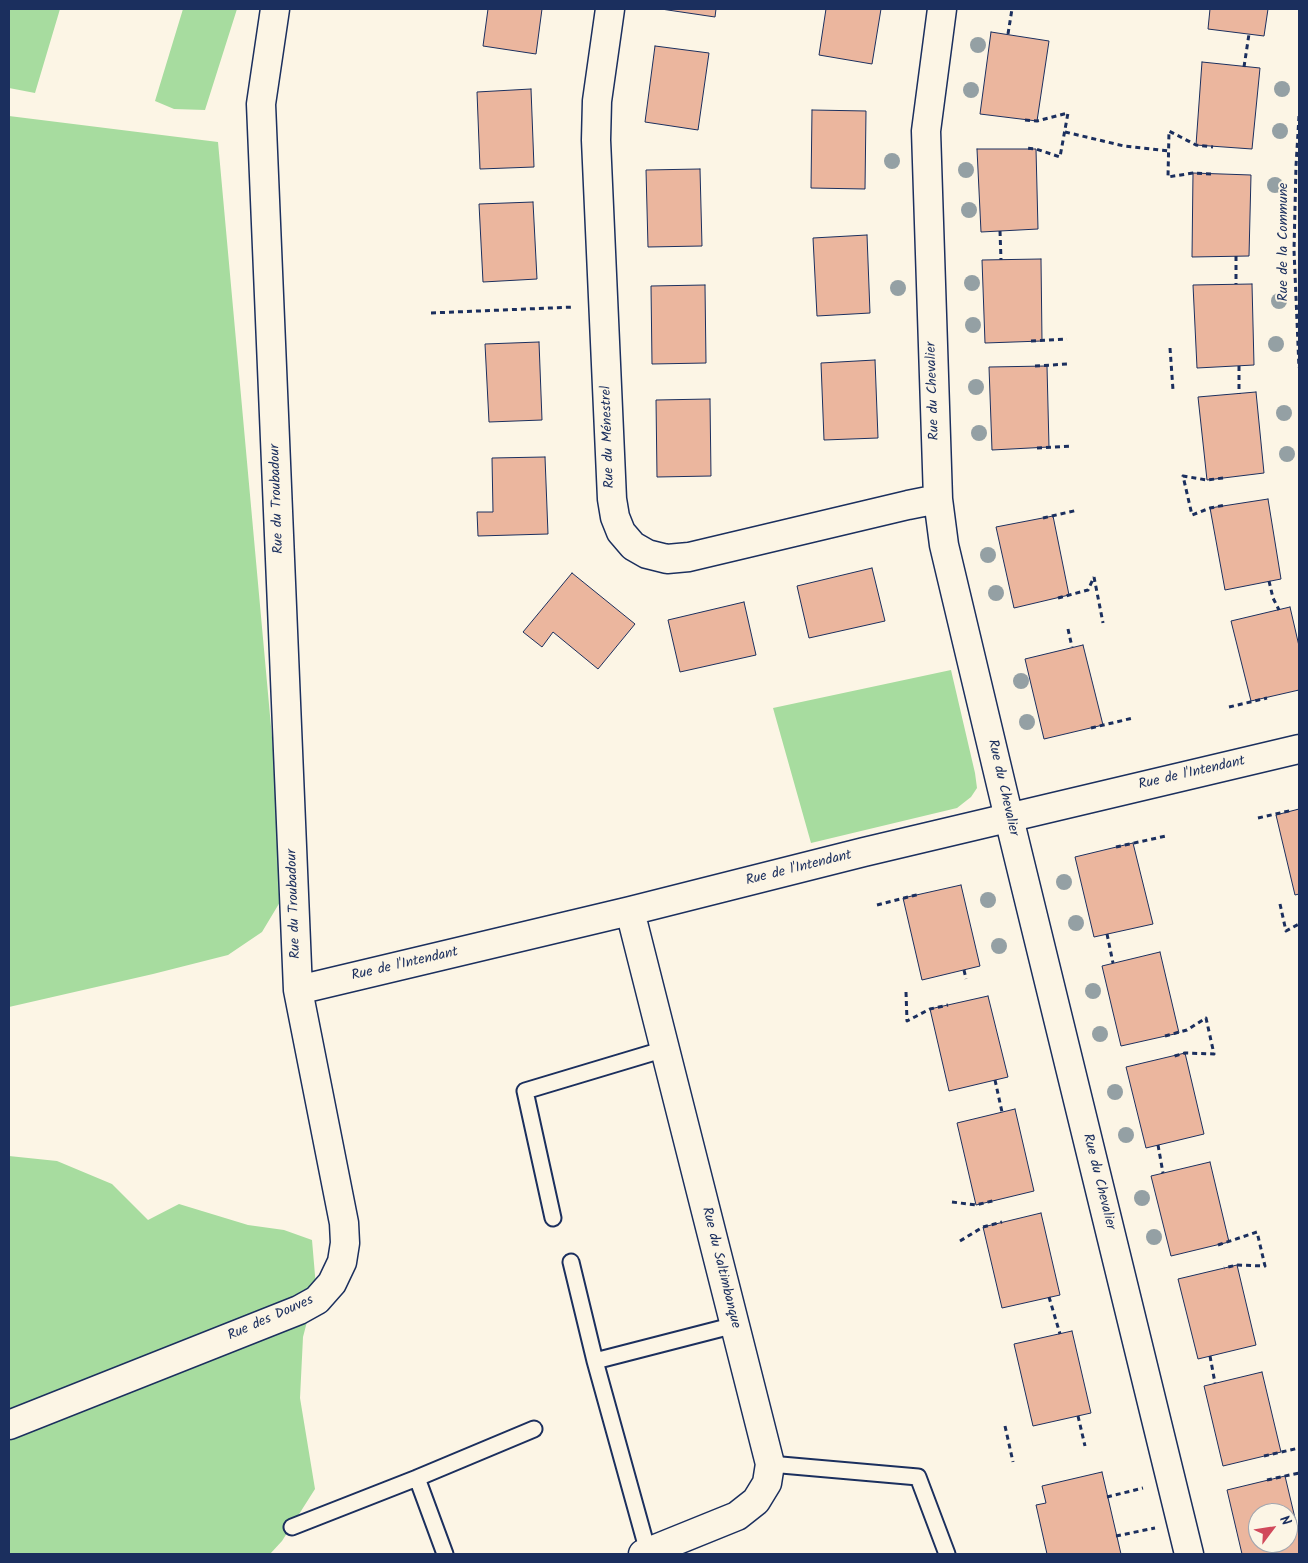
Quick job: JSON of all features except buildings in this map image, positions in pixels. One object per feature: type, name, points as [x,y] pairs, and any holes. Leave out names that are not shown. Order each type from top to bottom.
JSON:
[{"type":"street","name":"Rue du Troubadour","points":[[275,9],[261,104],[298,990]]},
{"type":"street","name":"Rue du Ménestrel","points":[[610,9],[597,101],[596,140],[612,499],[615,517],[621,532],[633,546],[647,554],[667,559],[689,557],[938,499]]},
{"type":"street","name":"Rue du Chevalier","points":[[942,9],[926,131],[938,499],[944,545],[1189,1554]]},
{"type":"street","name":"Rue de l'Intendant","points":[[298,990],[630,911],[864,852],[1299,749]]},
{"type":"street","name":"Rue du Saltimbanque","points":[[630,911],[770,1464],[767,1483],[756,1501],[737,1516],[646,1553]]},
{"type":"street","name":"Rue des Douves","points":[[9,1424],[299,1310],[317,1300],[332,1283],[342,1262],[345,1243],[344,1223],[298,990]]},
{"type":"lane","points":[[553,1218],[525,1091],[665,1050]]},
{"type":"lane","points":[[571,1262],[646,1553]]},
{"type":"lane","points":[[595,1361],[735,1325]]},
{"type":"lane","points":[[292,1527],[417,1478],[534,1429]]},
{"type":"lane","points":[[770,1464],[918,1477],[947,1554]]},
{"type":"lane","points":[[417,1478],[445,1554]]},
{"type":"path","points":[[1008,34],[1012,9]]},
{"type":"path","points":[[1244,67],[1249,34]]},
{"type":"path","points":[[1025,120],[1037,121],[1068,113],[1060,157],[1036,149],[1026,148]]},
{"type":"path","name":"Rue de la Commune","points":[[1299,116],[1294,250],[1299,368]]},
{"type":"path","points":[[1211,174],[1193,173],[1168,177],[1169,131],[1196,145],[1214,146]]},
{"type":"path","points":[[1065,132],[1124,146],[1169,151]]},
{"type":"path","points":[[1000,231],[1001,260]]},
{"type":"path","points":[[1236,256],[1236,284]]},
{"type":"path","points":[[431,313],[580,307]]},
{"type":"path","points":[[1031,341],[1067,339]]},
{"type":"path","points":[[1170,348],[1173,390]]},
{"type":"path","points":[[1036,366],[1068,364]]},
{"type":"path","points":[[1239,366],[1239,394]]},
{"type":"path","points":[[1037,448],[1072,446]]},
{"type":"path","points":[[1223,478],[1207,480],[1183,476],[1192,515],[1224,505]]},
{"type":"path","points":[[1043,518],[1078,510]]},
{"type":"path","points":[[1058,598],[1088,590],[1094,577],[1103,624]]},
{"type":"path","points":[[1269,581],[1273,598],[1279,610]]},
{"type":"path","points":[[1068,629],[1072,647]]},
{"type":"path","points":[[1229,707],[1266,698]]},
{"type":"path","points":[[1091,728],[1133,718]]},
{"type":"path","points":[[1258,818],[1293,810]]},
{"type":"path","points":[[1116,847],[1166,836]]},
{"type":"path","points":[[877,904],[920,894]]},
{"type":"path","points":[[1280,904],[1286,931],[1299,924]]},
{"type":"path","points":[[1107,934],[1113,963]]},
{"type":"path","points":[[964,970],[966,979]]},
{"type":"path","points":[[906,992],[907,1021],[930,1009],[948,1005]]},
{"type":"path","points":[[1165,1036],[1187,1030],[1206,1018],[1214,1054],[1185,1053],[1171,1057]]},
{"type":"path","points":[[994,1080],[1002,1112]]},
{"type":"path","points":[[1158,1145],[1163,1173]]},
{"type":"path","points":[[952,1202],[976,1205],[996,1200]]},
{"type":"path","points":[[960,1241],[983,1227],[1002,1222]]},
{"type":"path","points":[[1218,1245],[1257,1232],[1265,1266],[1236,1265],[1224,1268]]},
{"type":"path","points":[[1049,1297],[1060,1334]]},
{"type":"path","points":[[1210,1356],[1214,1383]]},
{"type":"path","points":[[1078,1416],[1085,1446]]},
{"type":"path","points":[[1005,1426],[1013,1462]]},
{"type":"path","points":[[1264,1456],[1299,1448]]},
{"type":"path","points":[[1267,1480],[1299,1473]]},
{"type":"path","points":[[1107,1497],[1171,1482]]},
{"type":"path","points":[[1116,1536],[1181,1522]]},
{"type":"green space","points":[[9,9],[60,9],[35,93],[9,88]]},
{"type":"green space","points":[[183,9],[237,9],[205,110],[174,109],[155,101]]},
{"type":"green space","points":[[9,116],[218,142],[286,892],[262,932],[228,955],[9,1007]]},
{"type":"green space","points":[[951,670],[975,773],[977,788],[971,797],[957,808],[811,843],[773,708]]},
{"type":"green space","points":[[9,1156],[57,1161],[112,1184],[148,1220],[179,1204],[248,1225],[284,1230],[312,1240],[316,1287],[303,1337],[300,1398],[315,1489],[282,1541],[270,1554],[9,1554]]}]
